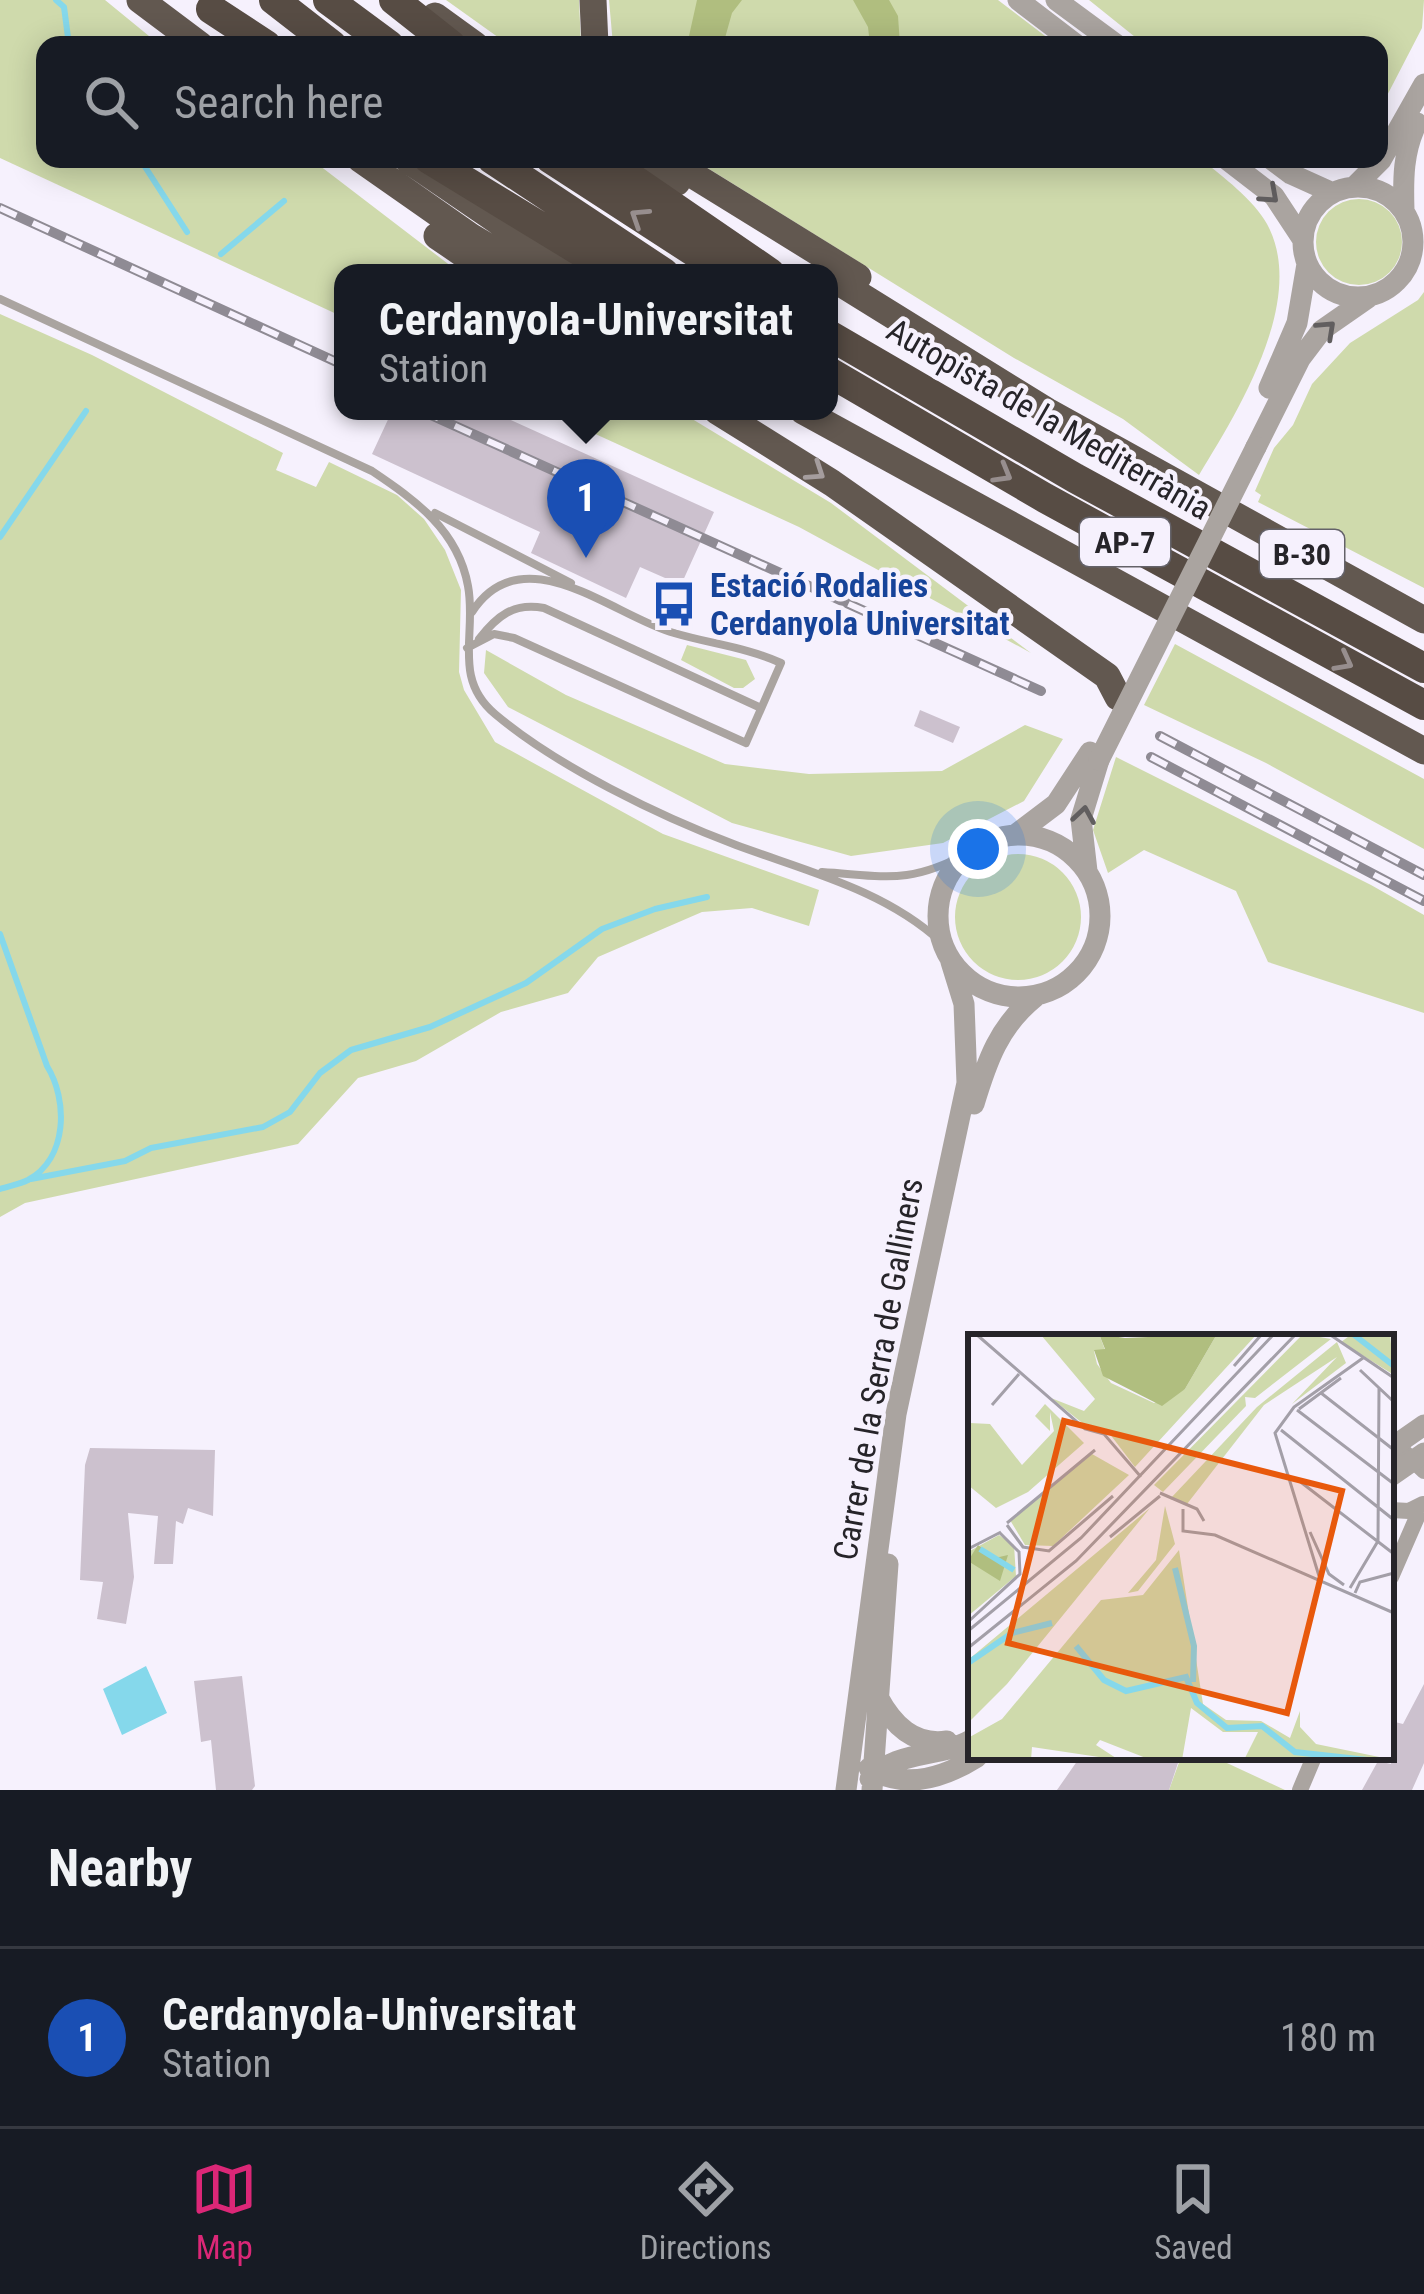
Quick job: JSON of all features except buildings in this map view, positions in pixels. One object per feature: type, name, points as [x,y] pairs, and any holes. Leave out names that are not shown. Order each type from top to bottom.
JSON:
[{"type":"highway","points":[[140,0],[188,36]]},
{"type":"highway","points":[[274,0],[320,36]]},
{"type":"highway","points":[[328,0],[377,36]]},
{"type":"highway","points":[[394,0],[440,36]]},
{"type":"highway","points":[[413,0],[463,36]]},
{"type":"highway","points":[[593,0],[595,36]]},
{"type":"highway","points":[[205,5],[244,36]]},
{"type":"highway","points":[[205,5],[252,36]]},
{"type":"highway","points":[[352,168],[479,264]]},
{"type":"highway","points":[[373,168],[517,264]]},
{"type":"highway","points":[[420,168],[561,264]]},
{"type":"highway","points":[[444,168],[601,264]]},
{"type":"highway","points":[[506,168],[650,264]]},
{"type":"highway","points":[[565,168],[713,264]]},
{"type":"highway","points":[[617,168],[757,264]]},
{"type":"highway","name":"B-30","points":[[654,168],[808,264]]},
{"type":"highway","points":[[682,168],[838,264]]},
{"type":"highway","points":[[838,264],[1012,377],[1047,411]]},
{"type":"highway","name":"B-30","points":[[838,282],[1047,411],[1424,620]]},
{"type":"highway","points":[[838,320],[948,405]]},
{"type":"highway","name":"Autopista de la Mediterrània","points":[[838,340],[1075,478],[1424,668]]},
{"type":"highway","name":"Autopista de la Mediterrània","points":[[838,377],[963,452],[1424,705]]},
{"type":"highway","points":[[838,394],[963,452]]},
{"type":"highway","points":[[730,420],[832,483],[1107,676],[1118,697]]},
{"type":"highway","points":[[819,420],[1424,751]]},
{"type":"street","points":[[1018,0],[1065,36]]},
{"type":"street","points":[[1055,0],[1105,36]]},
{"type":"street","points":[[1388,148],[1424,84]]},
{"type":"street","points":[[1088,871],[1081,819],[1094,756],[1118,697],[1250,445],[1322,330],[1395,284],[1411,260],[1413,231],[1404,210],[1406,154],[1424,109]]},
{"type":"street","points":[[1015,835],[1056,804],[1094,756],[1250,445],[1297,323],[1305,296],[1303,240],[1274,196],[1238,168]]},
{"type":"street","points":[[1284,168],[1344,190],[1382,192],[1404,210]]},
{"type":"street","points":[[1303,240],[1311,213],[1371,168]]},
{"type":"street","points":[[1307,264],[1333,291],[1348,297],[1370,296]]},
{"type":"street","points":[[1015,835],[1052,842],[1068,851],[1088,871],[1100,910],[1096,944],[1077,974],[1054,991],[1034,997],[992,989],[946,952],[937,915],[941,889],[968,853],[990,840],[1015,835]]},
{"type":"street","name":"Carrer de la Serra de Galliners","points":[[846,1790],[907,1354],[965,1097],[967,1026],[960,986],[946,952]]},
{"type":"street","name":"Carrer de la Serra de Galliners","points":[[870,1785],[892,1506],[935,1261],[986,1064],[1008,1022],[1034,997]]},
{"type":"street","points":[[1408,1457],[1424,1425]]},
{"type":"street","points":[[1408,1457],[1424,1436]]},
{"type":"street","points":[[1394,1570],[1423,1505]]},
{"type":"street","points":[[878,1697],[902,1730],[926,1743],[943,1743],[968,1731]]},
{"type":"street","points":[[855,1710],[870,1785]]},
{"type":"street","points":[[870,1785],[902,1759],[950,1750],[968,1741]]},
{"type":"street","points":[[870,1785],[924,1790],[972,1760]]},
{"type":"street","points":[[947,1790],[988,1760]]},
{"type":"street","points":[[1300,1790],[1313,1760]]},
{"type":"lane","points":[[0,299],[372,471],[465,532],[669,632],[750,649],[782,663],[746,743],[514,638],[494,634],[478,640]]},
{"type":"lane","points":[[422,505],[447,535],[469,589],[466,649],[470,681],[478,696],[535,742],[652,809],[814,871],[892,907],[921,923],[946,952]]},
{"type":"lane","points":[[469,618],[482,597],[508,584],[524,580],[577,587]]},
{"type":"lane","points":[[466,649],[514,608],[544,608],[761,708]]},
{"type":"lane","points":[[814,871],[909,878],[968,853]]},
{"type":"green space","points":[[0,0],[105,0],[149,36],[36,36],[36,168],[323,168],[448,264],[334,264],[334,313],[0,158]]},
{"type":"green space","points":[[446,0],[579,0],[581,36],[496,36]]},
{"type":"green space","points":[[609,0],[998,0],[1045,36],[612,36]]},
{"type":"green space","points":[[697,0],[742,0],[732,13],[726,36],[689,36]]},
{"type":"green space","points":[[853,0],[889,0],[898,16],[899,36],[869,36]]},
{"type":"green space","points":[[1089,0],[1424,0],[1422,28],[1388,94],[1388,36],[1134,36]]},
{"type":"green space","points":[[708,168],[1212,168],[1246,197],[1267,224],[1277,254],[1274,320],[1248,387],[1199,475],[1123,419],[1014,358]]},
{"type":"green space","points":[[1359,199],[1389,212],[1402,242],[1389,272],[1359,285],[1329,272],[1316,242],[1329,212]]},
{"type":"green space","points":[[1424,292],[1424,588],[1258,502],[1261,495],[1255,491],[1312,384],[1350,343]]},
{"type":"green space","points":[[0,314],[92,355],[283,453],[276,470],[316,487],[329,462],[397,495],[424,519],[445,550],[461,590],[459,672],[464,690],[495,742],[663,834],[819,890],[809,926],[752,908],[702,912],[598,957],[568,993],[501,1012],[416,1061],[358,1078],[298,1144],[25,1203],[0,1217]]},
{"type":"green space","points":[[565,420],[694,420],[831,503],[1031,653],[799,527]]},
{"type":"green space","points":[[1175,644],[1424,779],[1424,849],[1266,763],[1144,705]]},
{"type":"green space","points":[[687,645],[746,660],[755,679],[734,688],[681,660]]},
{"type":"green space","points":[[486,650],[566,695],[725,764],[809,774],[942,771],[1025,725],[1063,739],[1024,801],[943,843],[851,856],[732,823],[508,707],[484,673]]},
{"type":"green space","points":[[1116,757],[1424,915],[1424,1013],[1268,962],[1236,891],[1144,850],[1108,873],[1093,830]]},
{"type":"green space","points":[[1018,854],[1042,858],[1063,872],[1077,893],[1081,917],[1077,941],[1063,962],[1042,976],[1018,980],[994,976],[973,962],[959,941],[955,917],[959,893],[973,872],[994,858]]},
{"type":"green space","points":[[1180,1760],[1220,1760],[1285,1790],[1169,1790]]},
{"type":"water","points":[[146,1666],[167,1713],[122,1735],[103,1689]]},
{"type":"waterway","points":[[56,0],[64,7],[68,36]]},
{"type":"waterway","points":[[146,168],[187,232]]},
{"type":"waterway","points":[[221,254],[284,201]]},
{"type":"waterway","points":[[0,537],[86,411]]},
{"type":"waterway","points":[[31,1179],[125,1161],[151,1148],[263,1127],[290,1112],[320,1073],[351,1050],[430,1027],[526,983],[602,929],[655,909],[707,897]]},
{"type":"waterway","points":[[0,934],[61,1111],[51,1158],[28,1180],[0,1189]]},
{"type":"railway","points":[[0,208],[334,361]]},
{"type":"railway","points":[[442,420],[1041,691]]},
{"type":"railway","points":[[1160,736],[1424,875]]},
{"type":"railway","points":[[1151,757],[1424,901]]},
{"type":"place","name":"Cerdanyola-Universitat","points":[[586,558]]},
{"type":"place","name":"Estació Rodalies Cerdanyola Universitat","points":[[674,604]]}]
